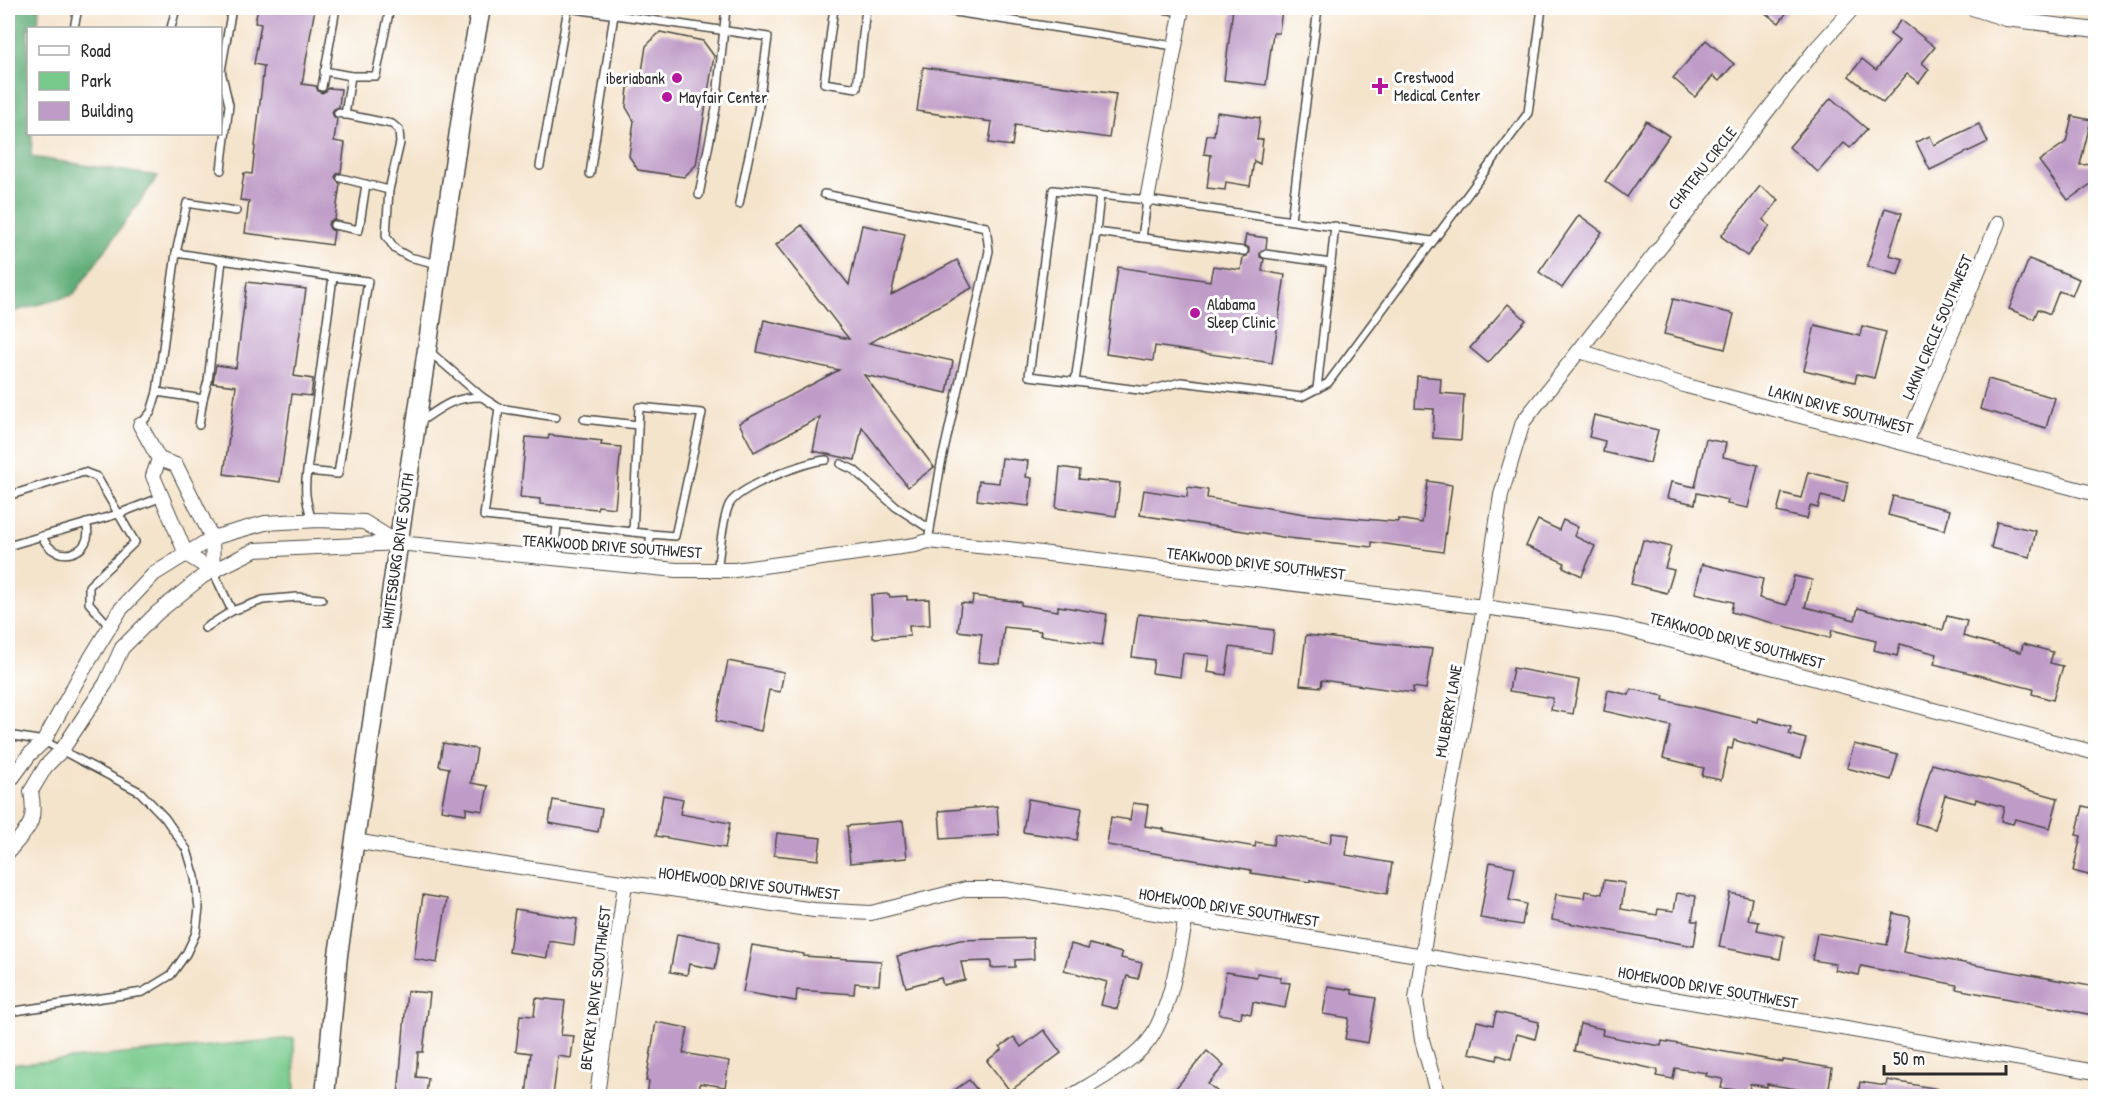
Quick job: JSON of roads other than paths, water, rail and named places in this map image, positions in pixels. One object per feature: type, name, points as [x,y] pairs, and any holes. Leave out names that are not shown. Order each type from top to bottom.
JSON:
[{"type":"main road","name":"WHITESBURG DRIVE SOUTH","points":[[325,1096],[338,955],[427,349],[481,8]]},
{"type":"street","name":"CHATEAU CIRCLE","points":[[1580,351],[1815,51],[1853,8]]},
{"type":"street","points":[[1972,8],[2006,19],[2096,30]]},
{"type":"street","points":[[1147,200],[1181,10]]},
{"type":"street","name":"LAKIN CIRCLE SOUTHWEST","points":[[1906,443],[1998,223]]},
{"type":"street","name":"MULBERRY LANE","points":[[1438,1096],[1422,1040],[1416,999],[1431,900],[1484,608],[1501,495],[1523,422],[1580,351]]},
{"type":"street","name":"LAKIN DRIVE SOUTHWEST","points":[[1580,351],[1687,386],[2096,494]]},
{"type":"street","points":[[140,425],[159,459],[176,465],[212,538],[213,571]]},
{"type":"street","points":[[159,459],[153,477],[186,554],[213,571]]},
{"type":"street","points":[[8,777],[13,777],[29,755],[44,741],[79,677],[120,610],[154,574],[212,538],[265,523],[364,522],[398,543]]},
{"type":"street","name":"TEAKWOOD DRIVE SOUTHWEST","points":[[8,852],[33,822],[31,791],[46,766],[62,750],[106,683],[122,648],[157,613],[203,576],[255,550],[398,543],[645,568],[735,570],[904,547],[929,535],[1008,549],[1616,626],[2096,753]]},
{"type":"street","name":"HOMEWOOD DRIVE SOUTHWEST","points":[[355,841],[442,856],[814,910],[871,913],[966,889],[1005,889],[1424,956],[2096,1072]]},
{"type":"street","name":"BEVERLY DRIVE SOUTHWEST","points":[[597,1096],[625,883]]},
{"type":"street","points":[[1072,1096],[1125,1063],[1151,1037],[1172,990],[1186,917]]},
{"type":"lane","points":[[74,27],[78,8]]},
{"type":"lane","points":[[171,27],[176,8]]},
{"type":"lane","points":[[222,65],[232,8]]},
{"type":"lane","points":[[322,87],[336,8]]},
{"type":"lane","points":[[324,71],[351,76],[376,76],[390,8]]},
{"type":"lane","points":[[540,166],[568,8],[615,11],[768,37],[758,111],[739,204]]},
{"type":"lane","points":[[699,195],[716,108],[726,8]]},
{"type":"lane","points":[[834,8],[824,83],[857,88],[866,8]]},
{"type":"lane","points":[[928,8],[1174,46]]},
{"type":"lane","points":[[1157,8],[1181,10]]},
{"type":"lane","points":[[1291,220],[1318,8]]},
{"type":"lane","points":[[1432,241],[1147,200],[1053,190],[1029,376],[1147,391],[1181,382],[1301,397],[1328,383],[1528,113],[1542,8]]},
{"type":"lane","points":[[590,174],[615,11]]},
{"type":"lane","points":[[221,170],[229,105],[222,75]]},
{"type":"lane","points":[[351,76],[341,114],[392,124],[399,129],[400,143],[389,190],[386,237],[395,249],[402,253],[440,264]]},
{"type":"lane","points":[[341,178],[389,190]]},
{"type":"lane","points":[[334,225],[359,230],[366,184]]},
{"type":"lane","points":[[824,194],[986,227],[989,251],[940,464],[929,535]]},
{"type":"lane","points":[[1075,382],[1100,195]]},
{"type":"lane","points":[[1143,238],[1147,200]]},
{"type":"lane","points":[[140,425],[151,412],[157,392],[176,253],[187,203],[236,211]]},
{"type":"lane","points":[[1317,389],[1335,226]]},
{"type":"lane","points":[[1096,232],[1244,251]]},
{"type":"lane","points":[[176,253],[368,281],[338,474],[307,471]]},
{"type":"lane","points":[[1265,254],[1331,263]]},
{"type":"lane","points":[[199,424],[208,381],[222,260]]},
{"type":"lane","points":[[312,521],[305,498],[307,471],[333,277]]},
{"type":"lane","points":[[427,349],[482,397],[499,408],[556,417]]},
{"type":"lane","points":[[157,392],[203,399]]},
{"type":"lane","points":[[416,426],[441,407],[458,398],[482,397]]},
{"type":"lane","points":[[499,408],[484,516],[651,534],[675,536],[702,413],[639,406],[633,532]]},
{"type":"lane","points":[[584,419],[638,425]]},
{"type":"lane","points":[[717,570],[730,504],[741,494],[766,479],[803,464],[826,460]]},
{"type":"lane","points":[[841,465],[854,470],[929,535]]},
{"type":"lane","points":[[8,496],[84,472],[97,477],[135,542],[89,586],[89,603],[110,627]]},
{"type":"lane","points":[[8,546],[118,514],[162,497]]},
{"type":"lane","points":[[42,536],[50,550],[62,554],[74,553],[86,543],[89,531],[87,523]]},
{"type":"lane","points":[[554,559],[557,524]]},
{"type":"lane","points":[[645,568],[651,534]]},
{"type":"lane","points":[[213,571],[232,610]]},
{"type":"lane","points":[[205,628],[232,610],[263,600],[297,597],[322,599]]},
{"type":"lane","points":[[8,735],[44,741],[140,792],[165,818],[187,850],[195,877],[199,908],[196,933],[186,954],[171,975],[143,992],[8,1012]]},
{"type":"place","name":"iberiabank","points":[[677,78]]},
{"type":"place","name":"Crestwood Medical Center","points":[[1380,86]]},
{"type":"place","name":"Mayfair Center","points":[[667,97]]},
{"type":"place","name":"Alabama Sleep Clinic","points":[[1195,313]]}]
